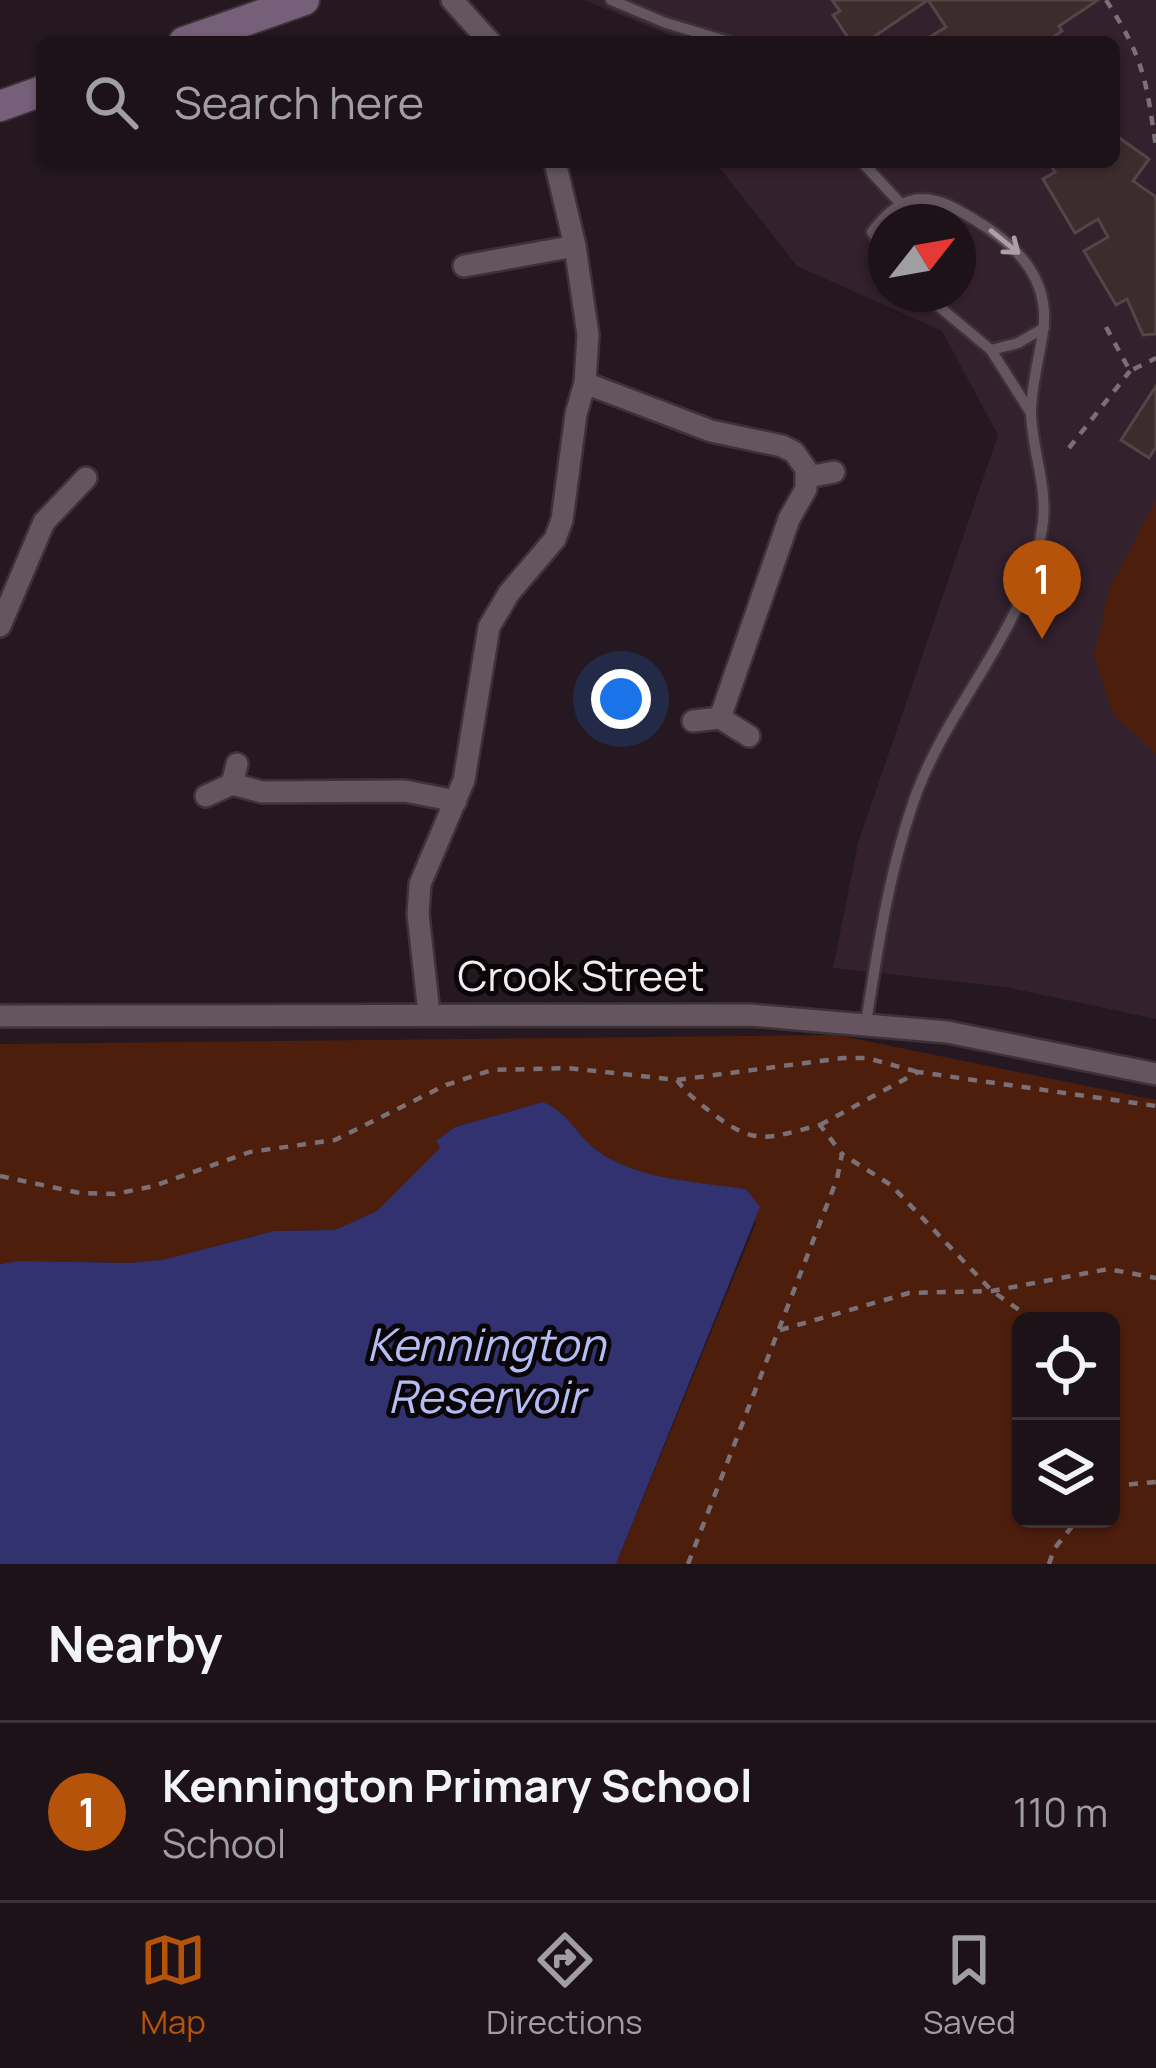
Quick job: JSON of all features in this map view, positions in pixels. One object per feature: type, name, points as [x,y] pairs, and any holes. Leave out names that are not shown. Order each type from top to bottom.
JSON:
[{"type":"street","points":[[245,19],[283,0]]},
{"type":"street","points":[[200,36],[304,0]]},
{"type":"street","points":[[452,0],[485,36]]},
{"type":"street","points":[[0,106],[36,93]]},
{"type":"street","points":[[429,1013],[420,884],[456,801],[469,757],[489,627],[509,593],[555,538],[562,520],[576,414],[585,383],[588,335],[556,168]]},
{"type":"street","points":[[460,266],[575,247]]},
{"type":"street","points":[[585,383],[711,431],[782,446],[794,452],[808,477],[720,718]]},
{"type":"street","points":[[808,477],[834,472]]},
{"type":"street","points":[[0,626],[44,522],[86,478]]},
{"type":"street","points":[[694,721],[720,718],[749,736]]},
{"type":"street","points":[[206,796],[234,774],[262,792],[405,790],[456,801]]},
{"type":"street","name":"Crook Street","points":[[0,1016],[750,1015],[947,1032],[1156,1074]]},
{"type":"lane","points":[[611,0],[709,36]]},
{"type":"lane","points":[[866,1023],[897,854],[919,789],[1006,628],[1040,541],[1043,492],[1031,413],[1044,328],[1037,277],[1016,249],[945,202],[928,197],[900,203],[868,168]]},
{"type":"lane","points":[[946,312],[991,350],[1031,413]]},
{"type":"lane","points":[[991,350],[1018,344],[1044,328]]},
{"type":"path","points":[[1106,0],[1133,42],[1145,73],[1156,147]]},
{"type":"path","points":[[1106,327],[1130,371]]},
{"type":"path","points":[[1069,448],[1130,371],[1156,358]]},
{"type":"path","points":[[0,1176],[80,1193],[154,1186],[250,1152],[335,1140],[446,1085],[492,1070],[568,1069],[677,1080],[866,1058],[918,1072],[1156,1106]]},
{"type":"path","points":[[677,1080],[692,1098],[741,1136],[763,1136],[820,1124],[918,1072]]},
{"type":"path","points":[[820,1124],[842,1154],[891,1184],[992,1291],[1022,1312]]},
{"type":"path","points":[[688,1564],[837,1179],[842,1154]]},
{"type":"path","points":[[780,1330],[909,1293],[992,1291],[1108,1269],[1156,1278]]},
{"type":"path","points":[[1120,1485],[1156,1482]]},
{"type":"path","points":[[1049,1564],[1071,1528]]},
{"type":"shaded area","points":[[584,0],[1156,0],[1156,1019],[1006,987],[833,968],[858,843],[998,435],[942,331],[900,312],[976,312],[976,204],[868,204],[868,298],[797,266],[720,168],[1120,168],[1120,36],[672,36]]},
{"type":"shaded area","points":[[1156,499],[1156,754],[1113,714],[1094,655],[1110,588]]},
{"type":"shaded area","points":[[837,1035],[1156,1100],[1156,1564],[616,1564],[756,1223],[746,1189],[633,1169],[599,1152],[560,1112],[543,1102],[455,1127],[436,1142],[441,1147],[377,1211],[335,1230],[274,1231],[162,1260],[0,1264],[0,1044]]},
{"type":"water","name":"Kennington Reservoir","points":[[543,1102],[560,1112],[591,1146],[615,1161],[670,1178],[746,1189],[760,1207],[616,1564],[0,1564],[0,1264],[162,1260],[274,1231],[335,1230],[377,1211],[440,1148],[436,1141],[455,1127]]},
{"type":"building","points":[[832,0],[928,0],[875,36],[847,36],[833,15],[840,11]]},
{"type":"building","points":[[928,0],[1098,0],[1059,26],[1062,31],[1055,36],[932,36],[946,27]]},
{"type":"building","points":[[1120,138],[1149,159],[1133,181],[1156,197],[1156,334],[1143,335],[1127,299],[1116,305],[1084,251],[1108,237],[1098,219],[1075,233],[1043,179],[1055,172],[1053,168],[1120,168]]},
{"type":"building","points":[[1156,386],[1156,447],[1149,458],[1121,440]]},
{"type":"place","name":"Kennington Primary School","points":[[1042,639]]}]
